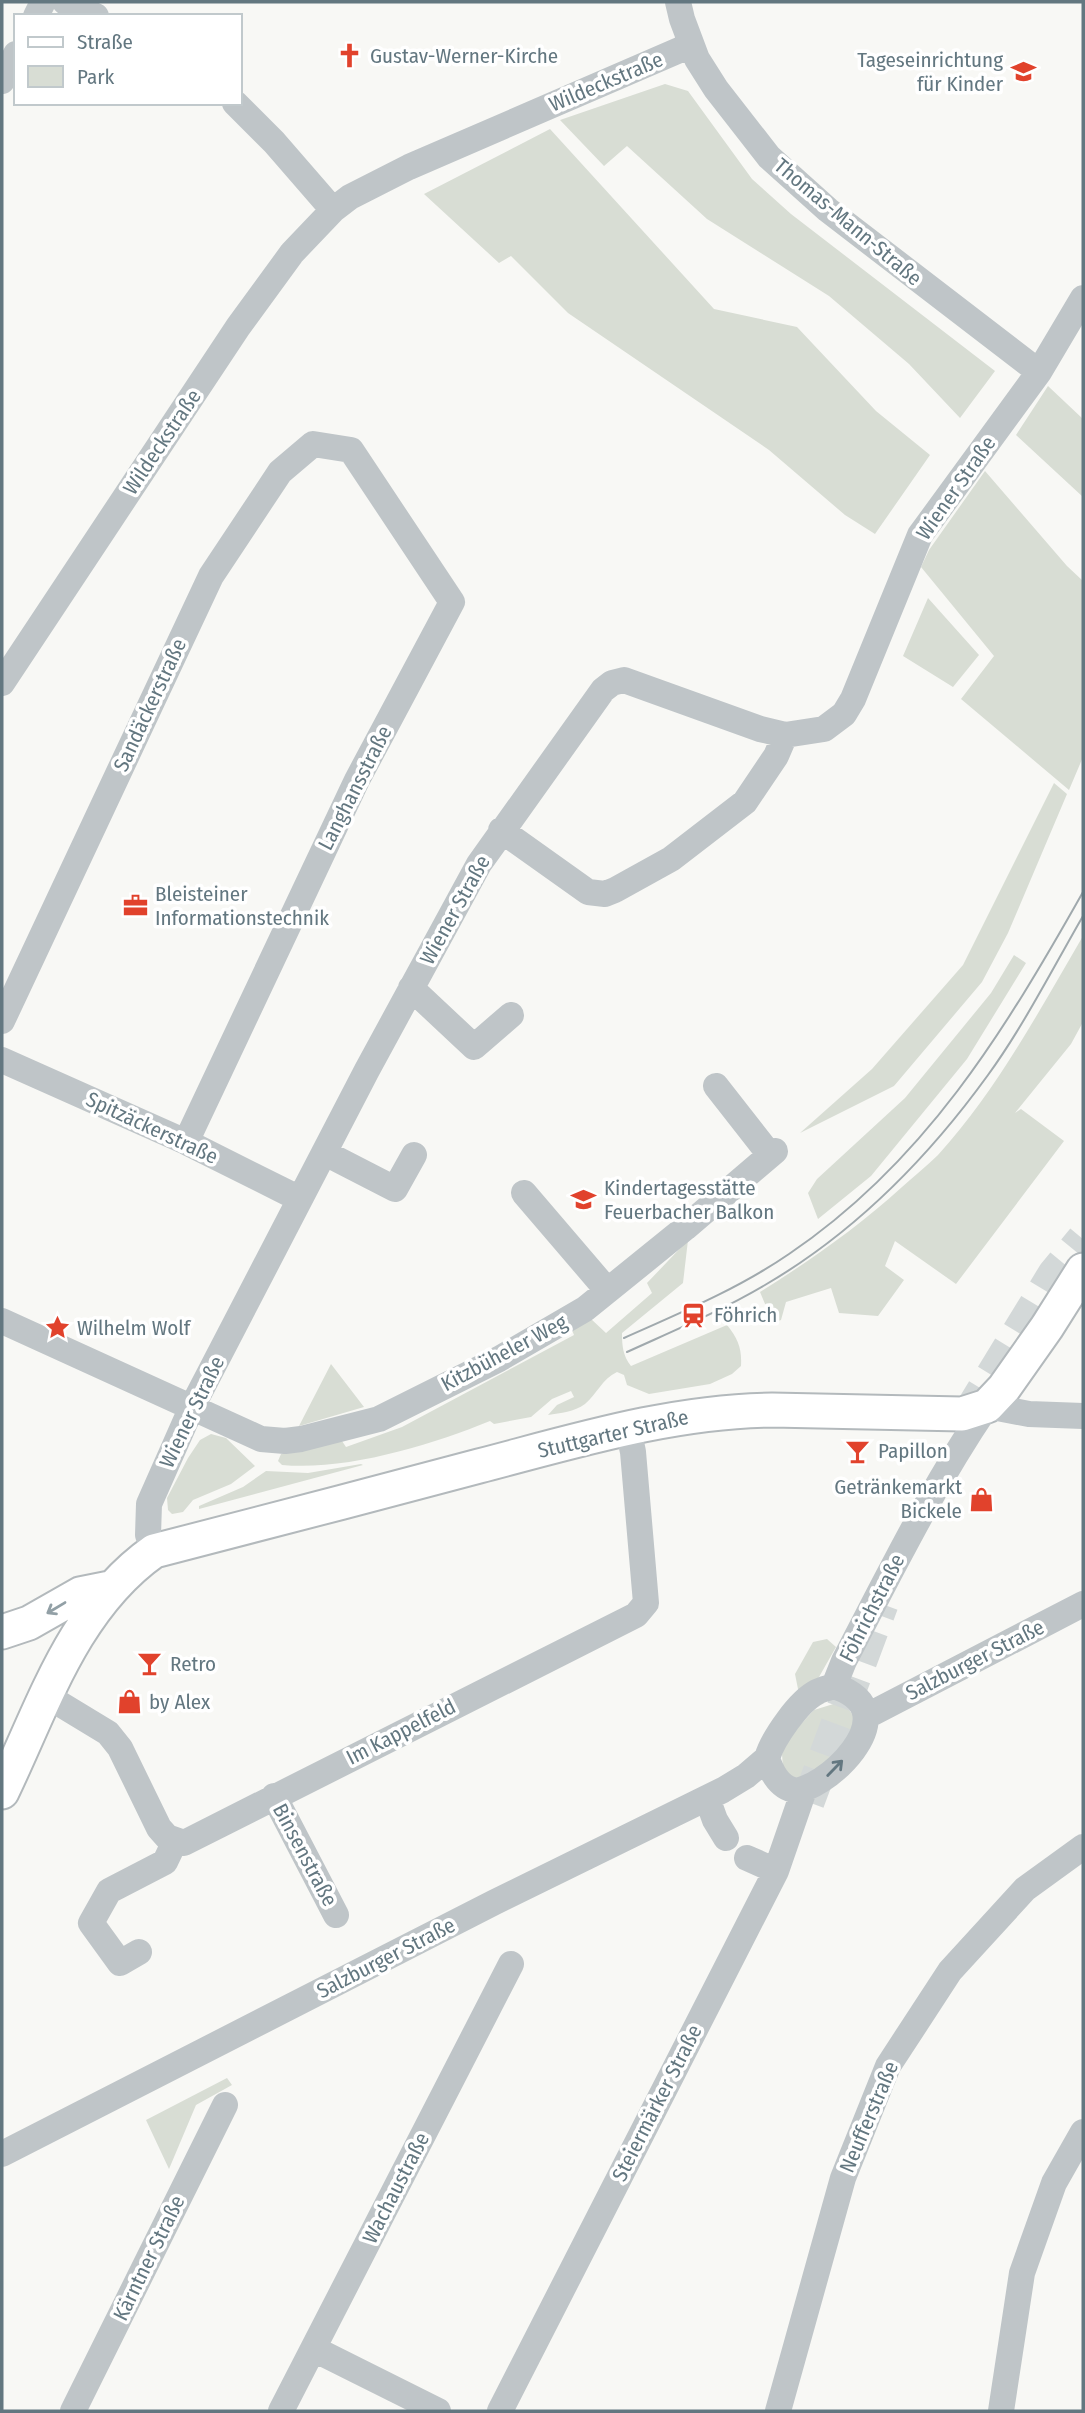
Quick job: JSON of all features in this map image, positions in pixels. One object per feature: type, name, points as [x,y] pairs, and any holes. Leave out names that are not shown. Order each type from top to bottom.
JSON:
[{"type":"main road","name":"Föhrichstraße","points":[[986,1406],[1004,1388],[1083,1270]]},
{"type":"main road","name":"Stuttgarter Straße","points":[[154,1551],[628,1428],[682,1417],[745,1410],[962,1414],[986,1406]]},
{"type":"main road","points":[[2,1792],[66,1656],[87,1619],[110,1588],[132,1566],[154,1551]]},
{"type":"main road","points":[[2,1632],[29,1623],[80,1594],[110,1588]]},
{"type":"main road","points":[[2,1632],[66,1656]]},
{"type":"street","points":[[65,2],[92,14]]},
{"type":"street","name":"Thomas-Mann-Straße","points":[[678,2],[697,59],[751,136],[784,172],[828,210],[1040,373]]},
{"type":"street","name":"Wildeckstraße","points":[[2,682],[238,327],[292,253],[333,210],[350,197],[409,167],[691,45]]},
{"type":"street","points":[[2,81],[14,58]]},
{"type":"street","points":[[237,105],[274,142],[333,210]]},
{"type":"street","name":"Wiener Straße","points":[[154,1551],[148,1535],[149,1504],[191,1409],[300,1199],[479,864],[603,690],[612,683],[624,680],[760,729],[785,735],[824,729],[844,713],[853,699],[920,536],[1040,373],[1083,298]]},
{"type":"street","name":"Sandäckerstraße","points":[[2,1021],[211,576],[280,472],[313,444],[351,450]]},
{"type":"street","name":"Langhansstraße","points":[[186,1142],[357,780],[452,602],[351,450]]},
{"type":"street","points":[[501,830],[588,892],[605,894],[671,859],[745,802],[776,756],[785,735]]},
{"type":"street","points":[[411,988],[474,1047],[511,1015]]},
{"type":"street","name":"Spitzäckerstraße","points":[[2,1060],[186,1142],[300,1199]]},
{"type":"street","name":"Kitzbüheler Weg","points":[[2,1321],[261,1439],[301,1439],[379,1419],[521,1346],[585,1309],[772,1153],[716,1086]]},
{"type":"street","points":[[325,1153],[396,1189],[414,1154]]},
{"type":"street","points":[[524,1193],[607,1290]]},
{"type":"street","name":"Stuttgarter Straße","points":[[986,1406],[1029,1414],[1083,1416]]},
{"type":"street","name":"Föhrichstraße","points":[[766,1758],[771,1744],[785,1724],[816,1692],[834,1686],[844,1661],[924,1509],[986,1406]]},
{"type":"street","name":"Im Kappelfeld","points":[[175,1841],[184,1843],[636,1615],[646,1603],[633,1452],[628,1428]]},
{"type":"street","name":"Salzburger Straße","points":[[867,1716],[1083,1604]]},
{"type":"street","points":[[766,1758],[781,1784],[794,1791],[804,1790],[821,1782],[833,1772],[866,1727],[867,1716],[864,1706],[856,1698],[834,1686]]},
{"type":"street","points":[[47,1696],[108,1733],[120,1748],[159,1828],[175,1841],[165,1862],[109,1891],[91,1923],[120,1963],[139,1952]]},
{"type":"street","name":"Salzburger Straße","points":[[2,2154],[495,1902],[707,1798],[746,1776],[766,1758]]},
{"type":"street","name":"Steiermärker Straße","points":[[500,2411],[776,1871],[804,1790]]},
{"type":"street","name":"Binsenstraße","points":[[274,1796],[336,1915]]},
{"type":"street","points":[[707,1798],[715,1820],[726,1838]]},
{"type":"street","name":"Neufferstraße","points":[[778,2411],[843,2178],[888,2066],[950,1971],[1025,1889],[1083,1847]]},
{"type":"street","points":[[747,1858],[776,1871]]},
{"type":"street","name":"Wachaustraße","points":[[281,2411],[511,1964]]},
{"type":"street","name":"Kärntner Straße","points":[[73,2411],[225,2105]]},
{"type":"street","points":[[1001,2411],[1022,2273],[1054,2182],[1083,2132]]},
{"type":"street","points":[[314,2348],[439,2411]]},
{"type":"green space","points":[[665,84],[688,91],[752,179],[791,214],[995,371],[960,418],[909,364],[829,296],[707,219],[627,146],[604,166],[560,120]]},
{"type":"green space","points":[[550,129],[714,309],[797,327],[876,411],[930,455],[875,534],[845,515],[769,450],[568,313],[511,256],[499,263],[424,194]]},
{"type":"green space","points":[[1048,386],[1083,419],[1083,497],[1016,435]]},
{"type":"green space","points":[[985,471],[1083,581],[1083,757],[1069,790],[961,699],[994,656],[921,567],[929,550]]},
{"type":"green space","points":[[928,598],[979,655],[953,687],[903,656]]},
{"type":"green space","points":[[1054,783],[1067,794],[1008,933],[982,982],[894,1086],[800,1133],[872,1069],[963,965]]},
{"type":"green space","points":[[1083,936],[1083,1022],[1071,1044],[1015,1113],[1021,1109],[1064,1141],[956,1284],[895,1241],[885,1266],[904,1280],[878,1316],[839,1313],[831,1288],[786,1302],[781,1320],[773,1323],[760,1292],[851,1229],[938,1155],[998,1077]]},
{"type":"green space","points":[[1014,955],[1026,963],[967,1059],[871,1176],[818,1219],[808,1193],[817,1179],[905,1098],[991,993]]},
{"type":"green space","points":[[688,1240],[683,1283],[622,1333],[625,1355],[631,1366],[727,1325],[737,1339],[741,1354],[741,1366],[732,1374],[710,1384],[649,1394],[627,1385],[624,1375],[617,1372],[607,1379],[585,1404],[567,1412],[548,1415],[557,1405],[574,1397],[571,1391],[552,1399],[531,1417],[494,1424],[490,1421],[442,1439],[388,1454],[307,1466],[282,1465],[278,1461],[281,1454],[342,1441],[346,1447],[402,1427],[574,1335],[572,1330],[590,1318],[606,1333],[652,1293],[647,1283]]},
{"type":"green space","points":[[331,1364],[364,1407],[299,1426]]},
{"type":"green space","points":[[211,1434],[226,1438],[255,1466],[231,1484],[193,1500],[183,1512],[172,1514],[168,1510],[167,1498],[200,1440]]},
{"type":"green space","points":[[363,1465],[199,1509],[199,1506],[243,1487],[266,1471],[308,1473]]},
{"type":"green space","points":[[827,1639],[836,1647],[819,1677],[800,1699],[795,1674],[813,1642]]},
{"type":"green space","points":[[843,1701],[857,1721],[829,1769],[794,1779],[783,1769],[782,1754],[788,1738],[814,1710]]},
{"type":"green space","points":[[227,2078],[232,2085],[196,2105],[169,2169],[146,2120]]},
{"type":"tunnel","points":[[966,1418],[1054,1274],[1083,1239]]},
{"type":"tunnel","points":[[808,1802],[882,1604]]},
{"type":"tram line","points":[[624,1338],[708,1300],[770,1267],[837,1218],[881,1178],[921,1136],[991,1044],[1083,892]]},
{"type":"tram line","points":[[627,1352],[765,1285],[829,1242],[887,1192],[940,1136],[1001,1057],[1083,916]]},
{"type":"place","name":"Gustav-Werner-Kirche","points":[[350,56]]},
{"type":"place","name":"Tageseinrichtung für Kinder","points":[[1023,72]]},
{"type":"place","name":"Bleisteiner Informationstechnik","points":[[135,906]]},
{"type":"place","name":"Kindertagesstätte Feuerbacher Balkon","points":[[584,1200]]},
{"type":"place","name":"Föhrich","points":[[694,1315]]},
{"type":"place","name":"Wilhelm Wolf","points":[[57,1328]]},
{"type":"place","name":"Papillon","points":[[858,1451]]},
{"type":"place","name":"Getränkemarkt Bickele","points":[[982,1499]]},
{"type":"place","name":"Retro","points":[[150,1664]]},
{"type":"place","name":"by Alex","points":[[129,1702]]}]
